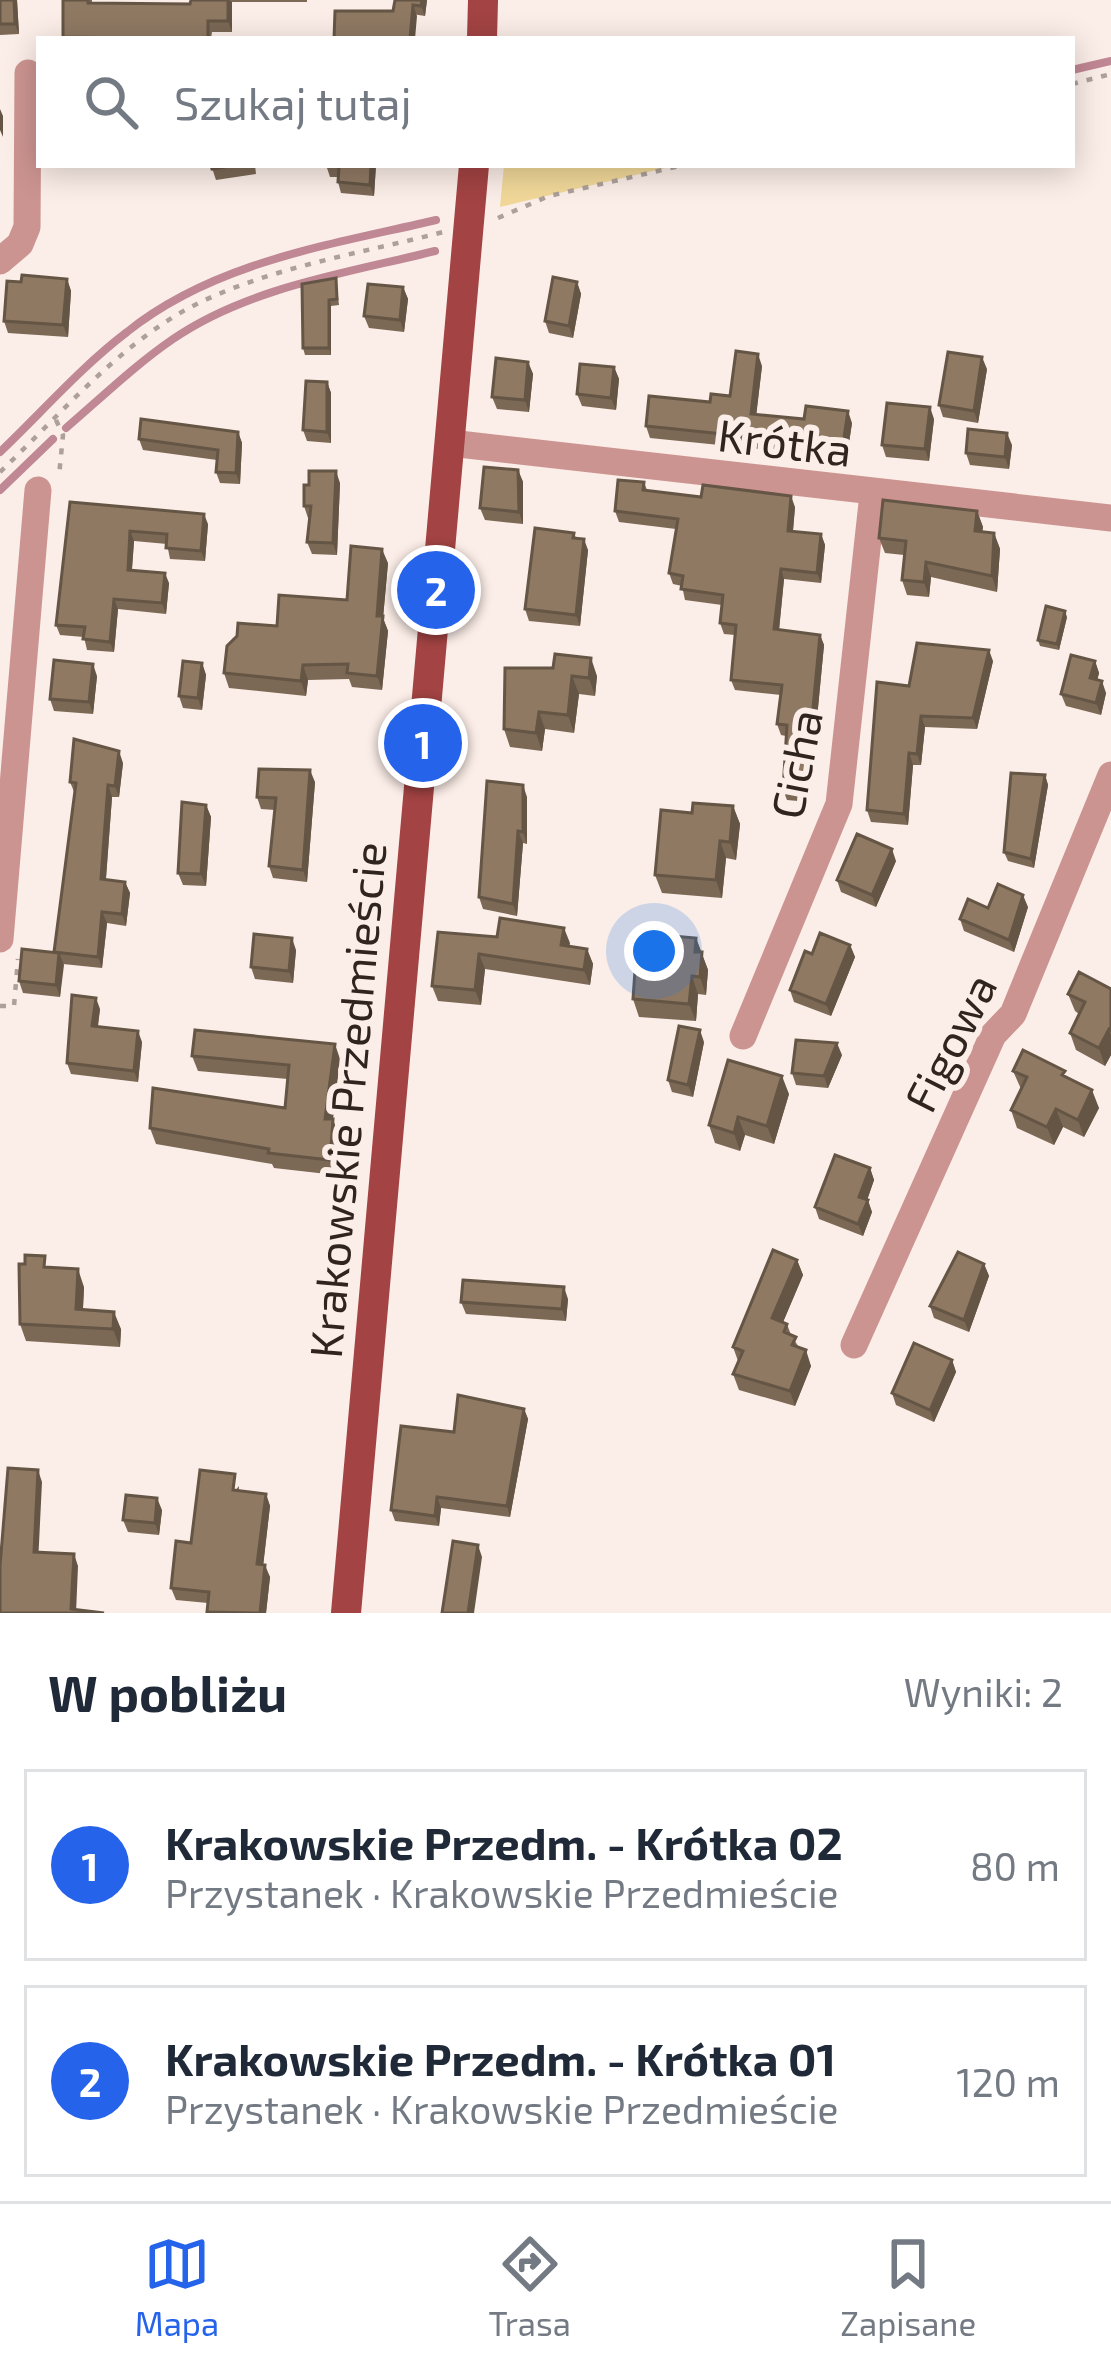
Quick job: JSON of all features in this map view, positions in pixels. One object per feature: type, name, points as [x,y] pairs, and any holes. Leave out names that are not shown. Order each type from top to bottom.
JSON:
[{"type":"main road","points":[[482,0],[482,36]]},
{"type":"main road","name":"Krakowskie Przedmieście","points":[[346,1613],[474,168]]},
{"type":"street","points":[[0,261],[20,244],[27,227],[22,73]]},
{"type":"street","name":"Krótka","points":[[450,443],[1111,518]]},
{"type":"street","points":[[0,940],[38,490]]},
{"type":"street","name":"Cicha","points":[[742,1036],[839,804],[873,494]]},
{"type":"street","name":"Figowa","points":[[854,1346],[993,1035],[1013,1014],[1111,775]]},
{"type":"path","points":[[1075,83],[1111,74]]},
{"type":"path","points":[[487,221],[549,196],[671,168]]},
{"type":"path","points":[[0,472],[115,361],[186,310],[264,278],[445,231]]},
{"type":"shaded area","points":[[504,168],[665,168],[500,207]]},
{"type":"building","points":[[0,0],[14,0],[15,24],[0,24]]},
{"type":"building","points":[[63,0],[190,4],[191,0],[228,0],[228,21],[208,21],[208,36],[63,36]]},
{"type":"building","points":[[395,0],[422,0],[421,6],[413,5],[410,36],[334,36],[335,11],[393,11]]},
{"type":"building","points":[[339,168],[371,168],[370,185],[338,182]]},
{"type":"building","points":[[22,275],[67,279],[63,325],[4,321],[7,281],[21,282]]},
{"type":"building","points":[[553,277],[577,282],[569,326],[545,321]]},
{"type":"building","points":[[336,278],[337,299],[329,300],[329,348],[303,348],[302,284]]},
{"type":"building","points":[[368,284],[403,287],[400,320],[364,316]]},
{"type":"building","points":[[736,351],[758,354],[751,414],[804,419],[806,406],[848,411],[841,457],[800,452],[801,442],[646,426],[649,396],[710,402],[711,394],[730,396]]},
{"type":"building","points":[[948,352],[982,357],[974,411],[939,405]]},
{"type":"building","points":[[496,358],[528,362],[525,400],[492,397]]},
{"type":"building","points":[[580,364],[614,367],[611,398],[577,394]]},
{"type":"building","points":[[306,381],[327,382],[327,432],[303,430]]},
{"type":"building","points":[[887,403],[930,407],[925,449],[882,445]]},
{"type":"building","points":[[141,419],[238,432],[236,473],[216,472],[218,450],[139,439]]},
{"type":"building","points":[[968,429],[1007,433],[1005,457],[966,453]]},
{"type":"building","points":[[484,467],[518,470],[519,512],[480,508]]},
{"type":"building","points":[[309,471],[336,471],[333,543],[307,542],[311,506],[304,506],[304,485],[309,485]]},
{"type":"building","points":[[618,480],[644,482],[643,490],[701,497],[703,485],[791,496],[788,531],[821,534],[817,573],[781,569],[774,629],[820,635],[805,791],[783,790],[787,725],[777,724],[782,685],[731,680],[736,625],[720,623],[723,595],[681,589],[683,576],[669,573],[678,519],[615,511]]},
{"type":"building","points":[[883,500],[977,511],[975,531],[994,533],[992,576],[926,562],[924,582],[902,580],[906,541],[879,538]]},
{"type":"building","points":[[70,502],[204,514],[201,551],[166,548],[167,534],[130,531],[128,570],[165,573],[162,603],[114,599],[110,642],[83,639],[85,627],[56,625]]},
{"type":"building","points":[[535,528],[574,533],[573,538],[584,539],[576,615],[525,609]]},
{"type":"building","points":[[351,546],[382,549],[377,616],[383,616],[377,676],[347,673],[348,664],[303,665],[301,681],[224,673],[227,646],[237,636],[238,623],[277,626],[279,595],[347,600]]},
{"type":"building","points":[[1046,606],[1065,611],[1057,644],[1038,640]]},
{"type":"building","points":[[917,643],[989,650],[973,718],[921,716],[917,754],[909,753],[904,814],[867,810],[877,682],[909,686]]},
{"type":"building","points":[[555,654],[591,658],[589,678],[572,676],[568,715],[539,712],[536,733],[504,729],[505,668],[553,668]]},
{"type":"building","points":[[1071,655],[1095,661],[1090,678],[1102,681],[1096,703],[1061,694]]},
{"type":"building","points":[[54,660],[93,664],[89,702],[50,699]]},
{"type":"building","points":[[183,661],[202,663],[198,698],[179,696]]},
{"type":"building","points":[[74,739],[119,751],[115,786],[108,785],[101,879],[125,882],[122,914],[102,912],[98,957],[54,952],[76,783],[70,782]]},
{"type":"building","points":[[259,769],[310,770],[303,870],[269,866],[276,798],[257,797]]},
{"type":"building","points":[[1011,773],[1045,775],[1031,859],[1004,852]]},
{"type":"building","points":[[487,781],[523,785],[523,832],[518,831],[513,904],[479,897]]},
{"type":"building","points":[[182,802],[206,805],[201,874],[178,873]]},
{"type":"building","points":[[693,803],[733,806],[730,842],[720,841],[716,880],[655,875],[661,810],[692,813]]},
{"type":"building","points":[[857,834],[892,849],[872,895],[837,880]]},
{"type":"building","points":[[998,884],[1023,895],[1009,940],[960,919],[968,899],[988,908]]},
{"type":"building","points":[[500,918],[564,928],[561,945],[587,949],[584,970],[479,954],[475,990],[432,986],[438,932],[497,937]]},
{"type":"building","points":[[820,933],[850,945],[826,1004],[790,990],[805,951],[812,954]]},
{"type":"building","points":[[254,934],[292,938],[289,971],[251,967]]},
{"type":"building","points":[[650,934],[696,938],[695,952],[702,952],[700,977],[692,976],[689,1004],[633,999],[635,970],[647,971]]},
{"type":"building","points":[[22,949],[59,953],[56,985],[19,981]]},
{"type":"building","points":[[1079,972],[1111,989],[1111,1030],[1099,1048],[1070,1033],[1085,1002],[1068,994]]},
{"type":"building","points":[[72,995],[96,998],[92,1026],[138,1031],[134,1071],[67,1063]]},
{"type":"building","points":[[679,1026],[700,1030],[688,1085],[668,1080]]},
{"type":"building","points":[[195,1030],[335,1044],[325,1119],[333,1119],[330,1160],[268,1153],[269,1149],[150,1128],[153,1088],[285,1108],[289,1065],[192,1056]]},
{"type":"building","points":[[796,1040],[837,1043],[824,1076],[792,1073]]},
{"type":"building","points":[[1023,1050],[1092,1090],[1078,1120],[1056,1109],[1047,1127],[1011,1110],[1027,1077],[1013,1071]]},
{"type":"building","points":[[728,1060],[782,1076],[767,1126],[738,1117],[734,1133],[709,1125]]},
{"type":"building","points":[[835,1155],[870,1168],[859,1197],[868,1200],[858,1224],[815,1207]]},
{"type":"building","points":[[773,1250],[797,1260],[772,1318],[787,1324],[784,1332],[796,1337],[792,1345],[806,1350],[790,1391],[733,1374],[743,1351],[733,1347]]},
{"type":"building","points":[[958,1252],[984,1264],[964,1320],[930,1306]]},
{"type":"building","points":[[25,1255],[45,1256],[44,1267],[78,1269],[76,1309],[114,1312],[113,1329],[20,1324],[19,1264],[25,1264]]},
{"type":"building","points":[[463,1280],[564,1287],[562,1309],[461,1302]]},
{"type":"building","points":[[914,1343],[952,1360],[930,1410],[892,1393]]},
{"type":"building","points":[[458,1395],[524,1409],[507,1506],[437,1497],[435,1516],[391,1510],[401,1426],[454,1432]]},
{"type":"building","points":[[8,1468],[38,1470],[34,1552],[74,1554],[71,1609],[104,1613],[0,1613]]},
{"type":"building","points":[[200,1470],[235,1474],[233,1490],[266,1494],[257,1564],[265,1565],[260,1613],[207,1612],[209,1592],[171,1588],[176,1541],[191,1543]]},
{"type":"building","points":[[126,1495],[157,1498],[155,1523],[123,1520]]},
{"type":"building","points":[[453,1541],[478,1545],[468,1613],[442,1613]]},
{"type":"waterway","points":[[1075,69],[1111,61]]},
{"type":"waterway","points":[[0,452],[110,346],[197,288],[274,259],[436,220]]},
{"type":"waterway","points":[[66,428],[145,360],[202,321],[266,294],[435,251]]},
{"type":"waterway","points":[[0,490],[53,439]]},
{"type":"place","name":"Krakowskie Przedm. - Krótka 01","points":[[436,590]]},
{"type":"place","name":"Krakowskie Przedm. - Krótka 02","points":[[423,743]]}]
